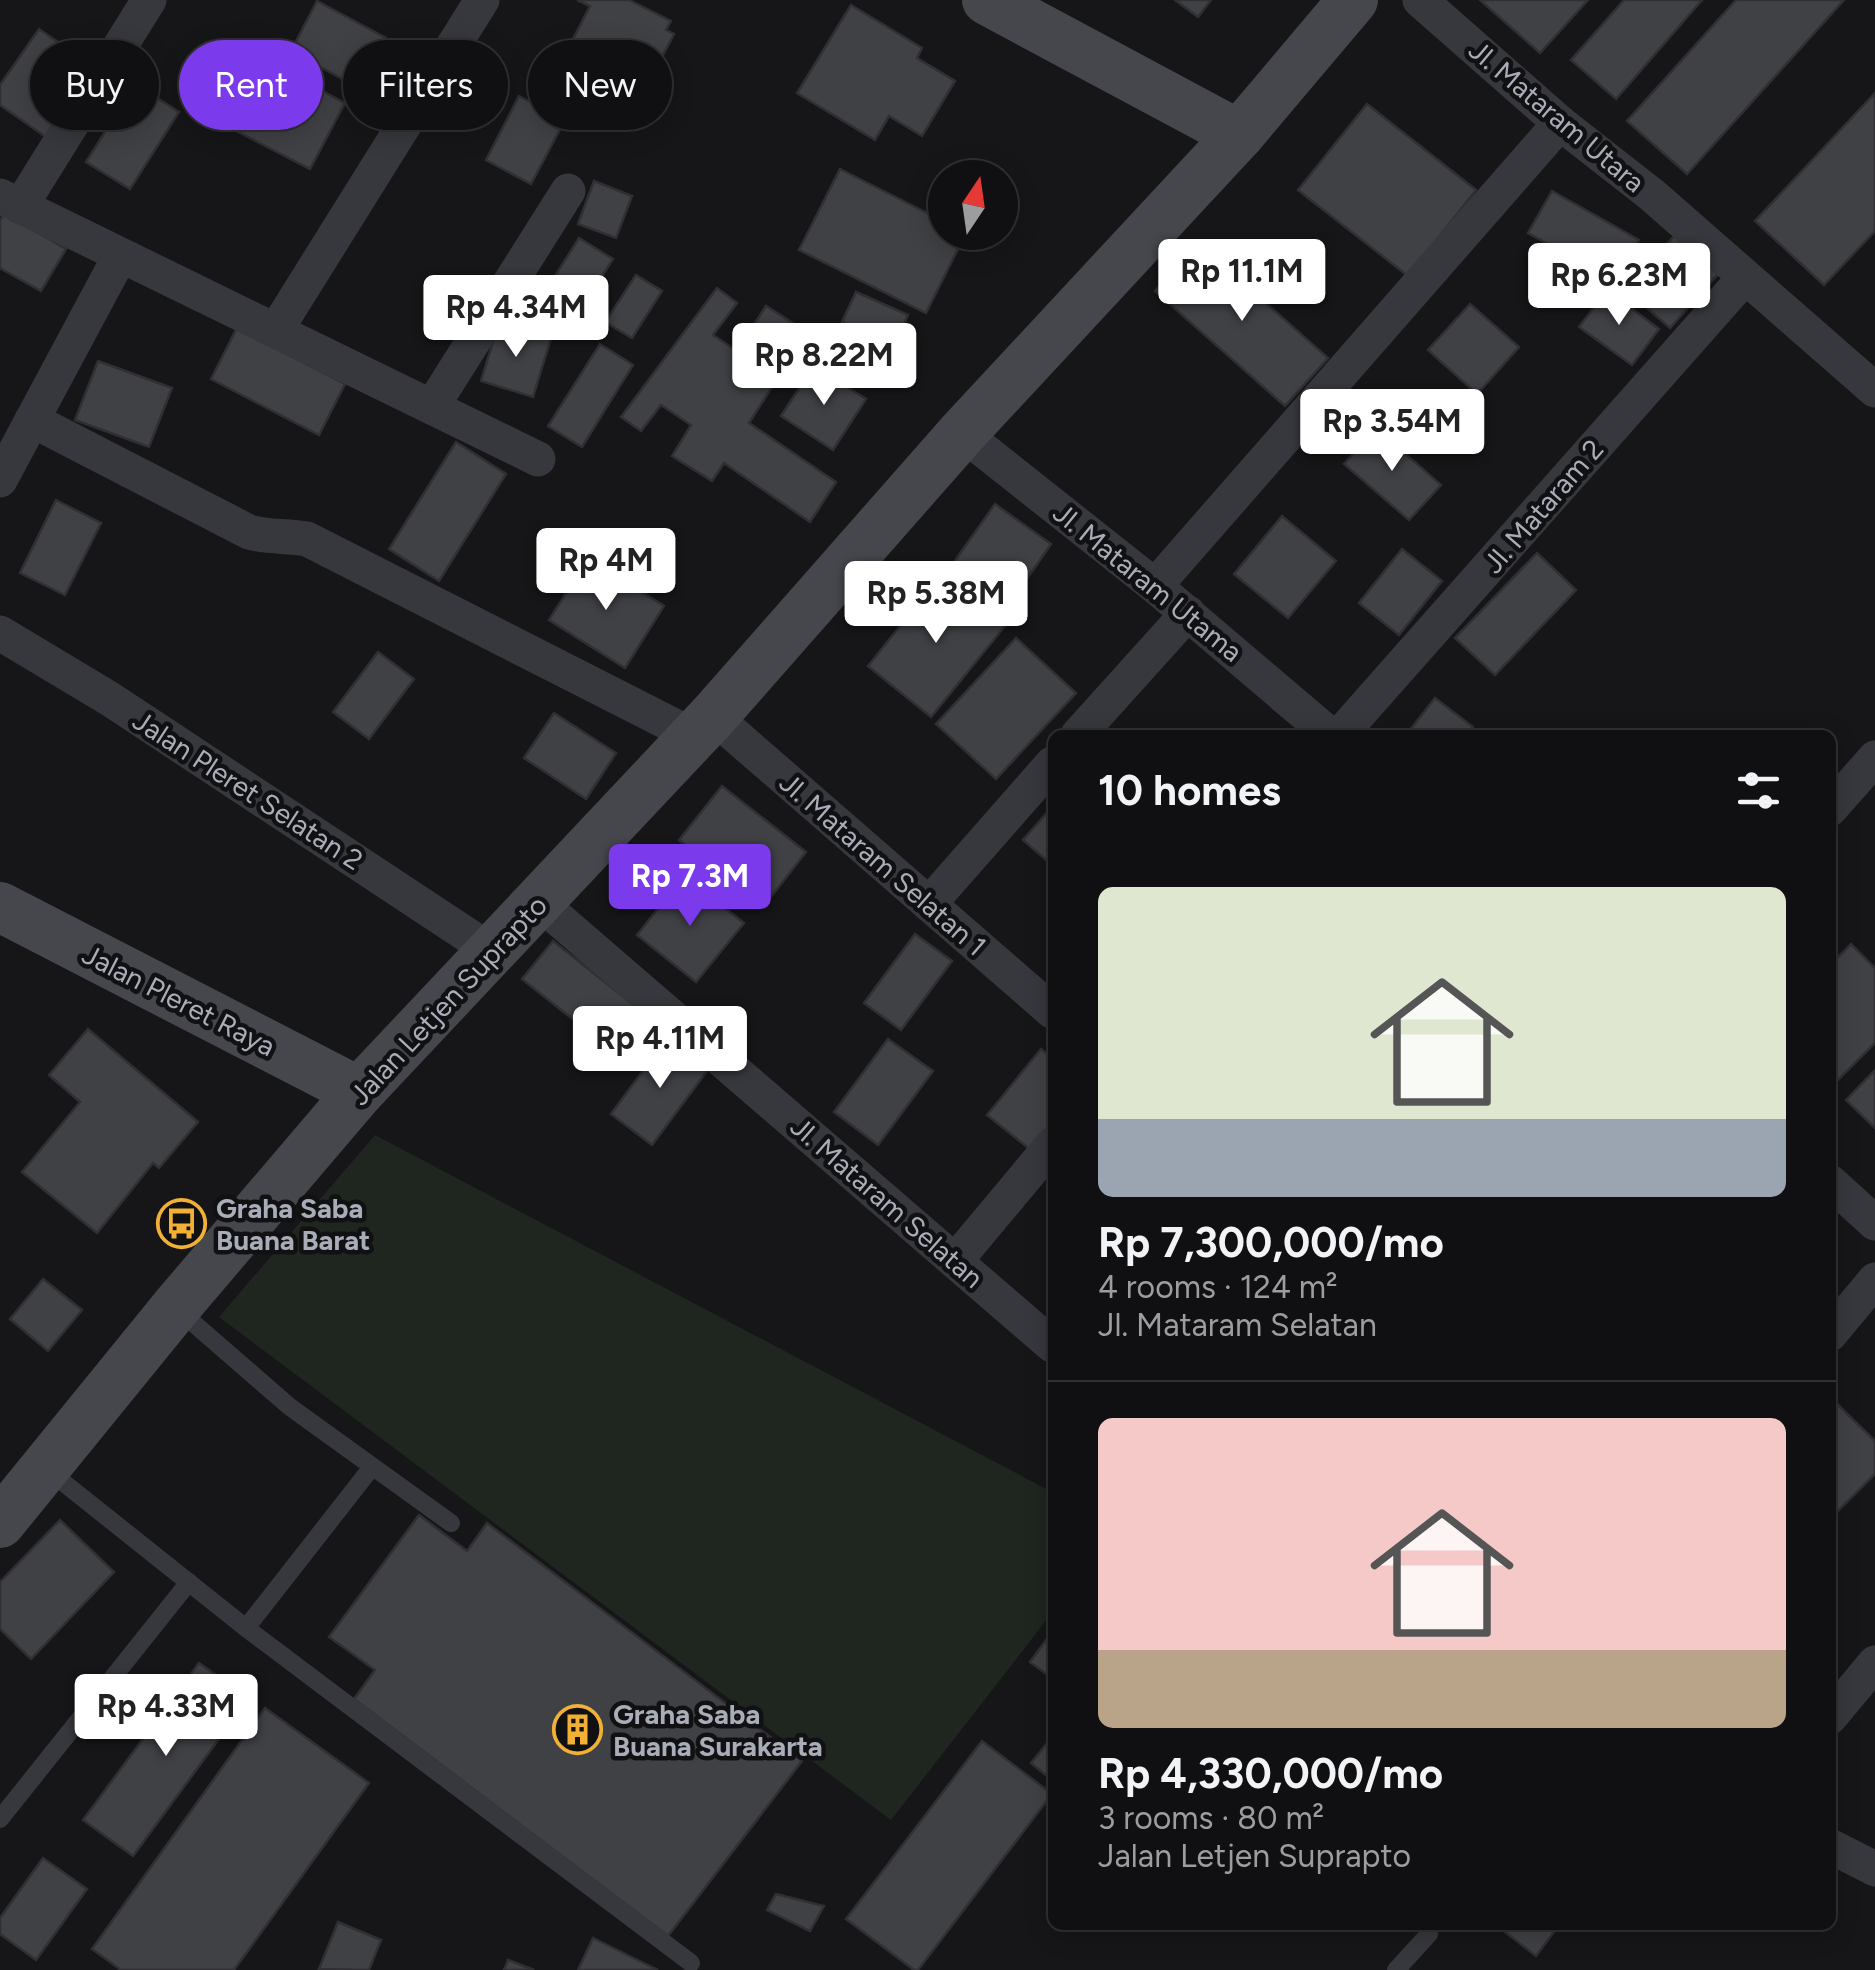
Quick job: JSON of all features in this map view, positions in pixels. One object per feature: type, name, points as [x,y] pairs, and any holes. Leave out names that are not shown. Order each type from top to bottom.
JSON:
[{"type":"main road","points":[[987,0],[1238,135]]},
{"type":"main road","name":"Jalan Letjen Suprapto","points":[[0,1522],[175,1308],[360,1092],[703,726],[962,433],[1238,135],[1353,0]]},
{"type":"main road","name":"Jalan Pleret Raya","points":[[0,907],[360,1092]]},
{"type":"street","points":[[150,0],[10,201],[538,459]]},
{"type":"street","points":[[276,330],[482,0]]},
{"type":"street","name":"Jl. Mataram Utara","points":[[1420,0],[1560,124],[1652,194],[1745,277],[1872,381]]},
{"type":"street","points":[[1155,586],[1560,124]]},
{"type":"street","points":[[433,405],[568,191]]},
{"type":"street","points":[[0,480],[120,256]]},
{"type":"street","name":"Jl. Mataram 2","points":[[1344,730],[1745,277]]},
{"type":"street","name":"Jl. Mataram Selatan 1","points":[[32,420],[249,532],[269,538],[306,539],[703,726],[929,904],[1048,1008]]},
{"type":"street","name":"Jl. Mataram Utama","points":[[962,433],[1188,613],[1324,730]]},
{"type":"street","points":[[1083,730],[1188,613]]},
{"type":"street","name":"Jalan Pleret Selatan 2","points":[[0,633],[126,709],[493,952]]},
{"type":"street","points":[[1836,802],[1875,758]]},
{"type":"street","points":[[929,904],[1048,769]]},
{"type":"street","name":"Jl. Mataram Selatan","points":[[540,903],[1048,1341]]},
{"type":"street","points":[[956,1260],[1048,1150]]},
{"type":"street","points":[[1836,1187],[1875,1222]]},
{"type":"street","points":[[1836,1327],[1875,1280]]},
{"type":"street","points":[[1836,1710],[1875,1663]]},
{"type":"street","points":[[1836,1849],[1875,1869]]},
{"type":"lane","points":[[175,1308],[290,1407],[450,1522]]},
{"type":"lane","points":[[246,1628],[372,1467]]},
{"type":"lane","points":[[45,1468],[246,1628],[691,1964]]},
{"type":"lane","points":[[0,1820],[189,1582]]},
{"type":"lane","points":[[1396,1970],[1429,1934]]},
{"type":"shaded area","points":[[375,1135],[1048,1490],[1048,1618],[891,1820],[219,1317]]},
{"type":"building","points":[[577,0],[629,0],[671,21],[666,30],[674,34],[671,40],[575,40],[590,6]]},
{"type":"building","points":[[1175,0],[1211,0],[1198,17]]},
{"type":"building","points":[[1480,0],[1588,0],[1540,53]]},
{"type":"building","points":[[1624,0],[1702,0],[1616,99],[1571,60]]},
{"type":"building","points":[[1736,0],[1844,0],[1687,174],[1627,121]]},
{"type":"building","points":[[317,1],[386,38],[343,40],[343,79],[323,68],[323,40],[297,40]]},
{"type":"building","points":[[851,5],[922,48],[917,58],[955,81],[922,136],[889,116],[875,140],[797,93]]},
{"type":"building","points":[[39,29],[55,40],[31,40]]},
{"type":"building","points":[[30,42],[30,126],[0,105],[0,85]]},
{"type":"building","points":[[323,91],[343,102],[343,107],[310,169],[235,130],[323,130]]},
{"type":"building","points":[[1875,93],[1875,231],[1824,285],[1755,221]]},
{"type":"building","points":[[519,96],[528,101],[528,130],[560,130],[531,184],[486,160],[501,130],[508,130],[508,117]]},
{"type":"building","points":[[159,99],[179,112],[130,189],[86,162],[106,130],[159,130]]},
{"type":"building","points":[[1367,104],[1476,190],[1408,276],[1298,190]]},
{"type":"building","points":[[840,169],[928,213],[928,250],[958,250],[926,313],[799,250]]},
{"type":"building","points":[[594,181],[632,196],[616,238],[578,224]]},
{"type":"building","points":[[1552,191],[1639,240],[1616,282],[1528,233]]},
{"type":"building","points":[[4,213],[66,249],[41,291],[0,268],[0,221]]},
{"type":"building","points":[[1674,236],[1718,274],[1670,328],[1626,290]]},
{"type":"building","points":[[579,238],[613,259],[577,316],[543,295]]},
{"type":"building","points":[[1198,243],[1328,358],[1285,406],[1155,291]]},
{"type":"building","points":[[636,275],[662,291],[632,338],[605,322]]},
{"type":"building","points":[[717,288],[737,303],[713,335],[737,351],[766,306],[807,332],[749,423],[836,482],[810,522],[724,463],[712,481],[672,456],[691,425],[661,405],[641,431],[621,417]]},
{"type":"building","points":[[1607,290],[1659,329],[1632,365],[1579,327]]},
{"type":"building","points":[[856,292],[908,315],[894,346],[842,322]]},
{"type":"building","points":[[1470,304],[1519,347],[1477,394],[1428,350]]},
{"type":"building","points":[[499,322],[551,338],[533,397],[481,381]]},
{"type":"building","points":[[237,328],[345,384],[319,435],[211,379]]},
{"type":"building","points":[[600,344],[633,365],[582,447],[548,426]]},
{"type":"building","points":[[98,361],[172,388],[149,447],[75,420]]},
{"type":"building","points":[[814,366],[866,399],[833,450],[781,416]]},
{"type":"building","points":[[1376,428],[1441,485],[1409,520],[1344,464]]},
{"type":"building","points":[[456,442],[506,474],[439,581],[389,549]]},
{"type":"building","points":[[56,500],[101,523],[65,595],[20,573]]},
{"type":"building","points":[[995,504],[1051,544],[1011,602],[954,562]]},
{"type":"building","points":[[1282,516],[1336,561],[1288,618],[1234,574]]},
{"type":"building","points":[[1402,549],[1442,581],[1399,635],[1359,603]]},
{"type":"building","points":[[1537,553],[1576,590],[1495,675],[1455,638]]},
{"type":"building","points":[[588,558],[664,606],[625,668],[549,620]]},
{"type":"building","points":[[941,575],[1005,626],[931,717],[868,666]]},
{"type":"building","points":[[1016,638],[1076,693],[996,779],[936,724]]},
{"type":"building","points":[[378,652],[414,679],[369,739],[333,712]]},
{"type":"building","points":[[1435,698],[1473,727],[1471,730],[1410,730]]},
{"type":"building","points":[[554,713],[616,753],[586,799],[524,758]]},
{"type":"building","points":[[722,786],[806,852],[763,907],[679,840]]},
{"type":"building","points":[[1048,812],[1048,862],[1023,840]]},
{"type":"building","points":[[684,876],[744,923],[696,982],[637,935]]},
{"type":"building","points":[[915,934],[952,961],[901,1030],[864,1003]]},
{"type":"building","points":[[553,941],[644,1013],[613,1051],[522,979]]},
{"type":"building","points":[[1851,944],[1875,968],[1875,1043],[1836,1082],[1836,959]]},
{"type":"building","points":[[88,1029],[198,1122],[159,1168],[153,1163],[97,1233],[22,1172],[80,1102],[49,1075]]},
{"type":"building","points":[[668,1037],[710,1067],[652,1145],[611,1114]]},
{"type":"building","points":[[888,1039],[933,1071],[878,1145],[834,1112]]},
{"type":"building","points":[[1041,1049],[1048,1055],[1048,1128],[1031,1150],[987,1115]]},
{"type":"building","points":[[1875,1070],[1875,1128],[1846,1100]]},
{"type":"building","points":[[43,1279],[82,1310],[48,1351],[10,1319]]},
{"type":"building","points":[[1836,1403],[1875,1441],[1875,1474],[1836,1513]]},
{"type":"building","name":"Graha Saba Buana Surakarta","points":[[419,1515],[467,1551],[487,1523],[802,1761],[668,1936],[354,1699],[375,1670],[329,1637]]},
{"type":"building","points":[[60,1520],[114,1572],[31,1659],[0,1629],[0,1582]]},
{"type":"building","points":[[1048,1637],[1048,1675],[1030,1662]]},
{"type":"building","points":[[199,1663],[249,1698],[133,1856],[83,1820]]},
{"type":"building","points":[[265,1708],[369,1783],[234,1970],[121,1970],[92,1949]]},
{"type":"building","points":[[982,1741],[1048,1791],[1048,1799],[918,1970],[846,1919]]},
{"type":"building","points":[[1048,1742],[1048,1777],[1031,1763]]},
{"type":"building","points":[[43,1858],[87,1889],[36,1960],[0,1934],[0,1918]]},
{"type":"building","points":[[776,1894],[824,1906],[810,1931],[767,1910]]},
{"type":"building","points":[[338,1922],[381,1940],[369,1970],[319,1969]]},
{"type":"building","points":[[1502,1930],[1555,1930],[1536,1956]]},
{"type":"building","points":[[593,1938],[658,1970],[578,1970]]},
{"type":"building","points":[[508,1960],[534,1970],[504,1970]]},
{"type":"place","name":"Graha Saba Buana Barat","points":[[181,1224]]},
{"type":"place","name":"Graha Saba Buana Surakarta","points":[[578,1730]]}]
